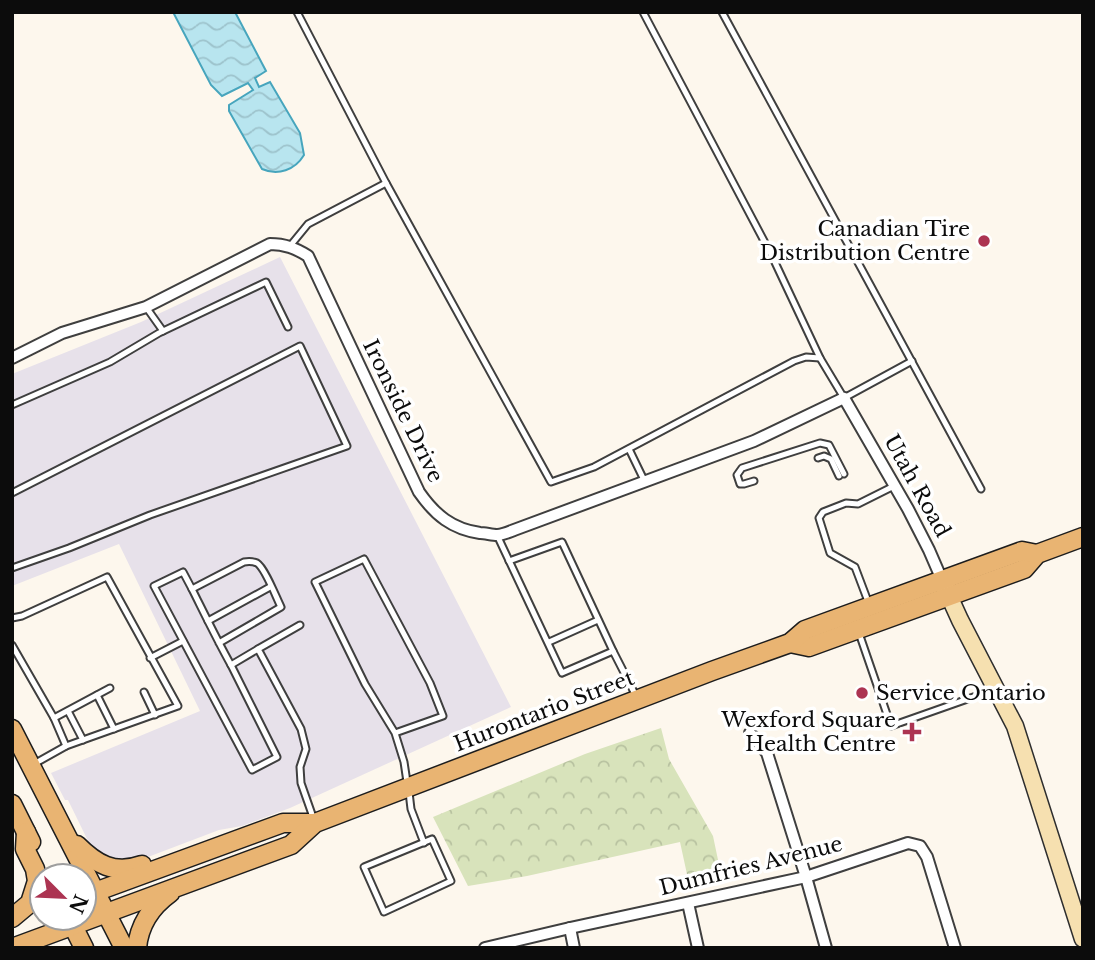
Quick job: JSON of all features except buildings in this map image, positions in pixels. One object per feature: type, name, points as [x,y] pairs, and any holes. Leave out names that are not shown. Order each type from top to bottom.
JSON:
[{"type":"main road","name":"Hurontario Street","points":[[98,890],[283,823],[315,823],[790,643],[805,630],[870,606],[1024,569],[1037,554],[1083,537]]},
{"type":"main road","name":"Hurontario Street","points":[[790,643],[809,647],[858,630],[946,588]]},
{"type":"main road","points":[[12,729],[62,824],[77,862]]},
{"type":"main road","points":[[12,804],[37,881],[30,903],[12,920]]},
{"type":"main road","name":"Hurontario Street","points":[[98,915],[291,845],[315,823]]},
{"type":"main road","points":[[62,824],[89,857],[106,866],[122,870],[162,858],[175,862]]},
{"type":"main road","points":[[20,828],[40,862]]},
{"type":"main road","points":[[137,948],[141,927],[147,916],[177,887]]},
{"type":"main road","points":[[98,903],[124,948]]},
{"type":"main road","name":"Hurontario Street","points":[[12,948],[48,932]]},
{"type":"main road","points":[[76,932],[84,948]]},
{"type":"main road","points":[[38,948],[50,948]]},
{"type":"street","points":[[12,358],[62,333],[146,307],[270,244],[290,246]]},
{"type":"street","name":"Ironside Drive","points":[[290,246],[308,257],[419,492],[429,507],[458,527],[497,535]]},
{"type":"street","points":[[497,535],[754,442],[844,398]]},
{"type":"street","name":"Utah Road","points":[[844,398],[929,550],[946,588]]},
{"type":"street","points":[[946,588],[1015,726],[1083,939]]},
{"type":"street","points":[[750,733],[767,754],[826,948]]},
{"type":"street","name":"Dumfries Avenue","points":[[485,948],[806,877],[908,843],[920,846],[927,857],[954,948]]},
{"type":"street","points":[[688,902],[698,948]]},
{"type":"street","points":[[570,928],[574,948]]},
{"type":"lane","points":[[298,12],[386,183],[551,482],[594,467],[794,361],[803,357],[820,358]]},
{"type":"lane","points":[[643,12],[772,256],[820,358],[844,398],[912,361]]},
{"type":"lane","points":[[722,12],[981,489]]},
{"type":"lane","points":[[290,246],[308,224],[386,183]]},
{"type":"lane","points":[[12,405],[110,362],[163,331],[266,282],[288,327]]},
{"type":"lane","points":[[146,307],[163,331]]},
{"type":"lane","points":[[12,493],[300,346],[347,446],[150,515],[12,568]]},
{"type":"lane","points":[[754,481],[740,484],[737,475],[742,468],[820,443],[829,445],[841,475],[831,459],[824,456],[818,458]]},
{"type":"lane","points":[[629,449],[645,481]]},
{"type":"lane","points":[[870,606],[855,566],[830,553],[819,518],[823,512],[846,503],[858,504],[894,486]]},
{"type":"lane","points":[[497,535],[562,673],[613,651]]},
{"type":"lane","points":[[509,561],[562,542],[638,700]]},
{"type":"lane","points":[[395,733],[443,716],[430,683],[364,559],[315,582],[378,707],[395,733],[404,762],[411,809],[424,843]]},
{"type":"lane","points":[[192,589],[244,562],[258,564],[265,573],[281,607],[219,643]]},
{"type":"lane","points":[[183,572],[208,621],[277,757],[252,770],[155,586],[183,572]]},
{"type":"lane","points":[[12,618],[107,577],[178,706],[66,746],[32,766]]},
{"type":"lane","points":[[208,621],[270,587]]},
{"type":"lane","points":[[549,642],[598,620]]},
{"type":"lane","points":[[231,665],[300,625]]},
{"type":"lane","points":[[858,630],[891,726],[979,695],[994,687]]},
{"type":"lane","points":[[150,658],[183,641]]},
{"type":"lane","points":[[12,645],[54,718],[66,746]]},
{"type":"lane","points":[[258,649],[302,729],[306,749],[300,767],[301,783],[315,823]]},
{"type":"lane","points":[[54,718],[110,688]]},
{"type":"lane","points":[[144,692],[155,715]]},
{"type":"lane","points":[[97,695],[114,729]]},
{"type":"lane","points":[[68,711],[83,740]]},
{"type":"lane","points":[[432,839],[451,881],[384,912],[363,867],[424,843],[432,839]]},
{"type":"shaded area","points":[[280,257],[511,707],[290,808],[242,826],[219,830],[140,860],[119,861],[106,857],[91,847],[68,800],[65,800],[51,773],[200,711],[119,544],[12,586],[12,374],[141,322]]},
{"type":"green space","points":[[661,728],[669,759],[713,836],[722,879],[690,888],[680,842],[527,876],[468,886],[433,817],[585,754]]},
{"type":"water","points":[[173,12],[235,12],[266,71],[255,78],[259,87],[270,82],[300,133],[304,155],[291,168],[280,172],[262,169],[229,111],[229,105],[253,90],[248,83],[222,96],[211,85]]},
{"type":"place","name":"Canadian Tire Distribution Centre","points":[[984,241]]},
{"type":"place","name":"Service Ontario","points":[[862,693]]},
{"type":"place","name":"Wexford Square Health Centre","points":[[912,732]]}]
